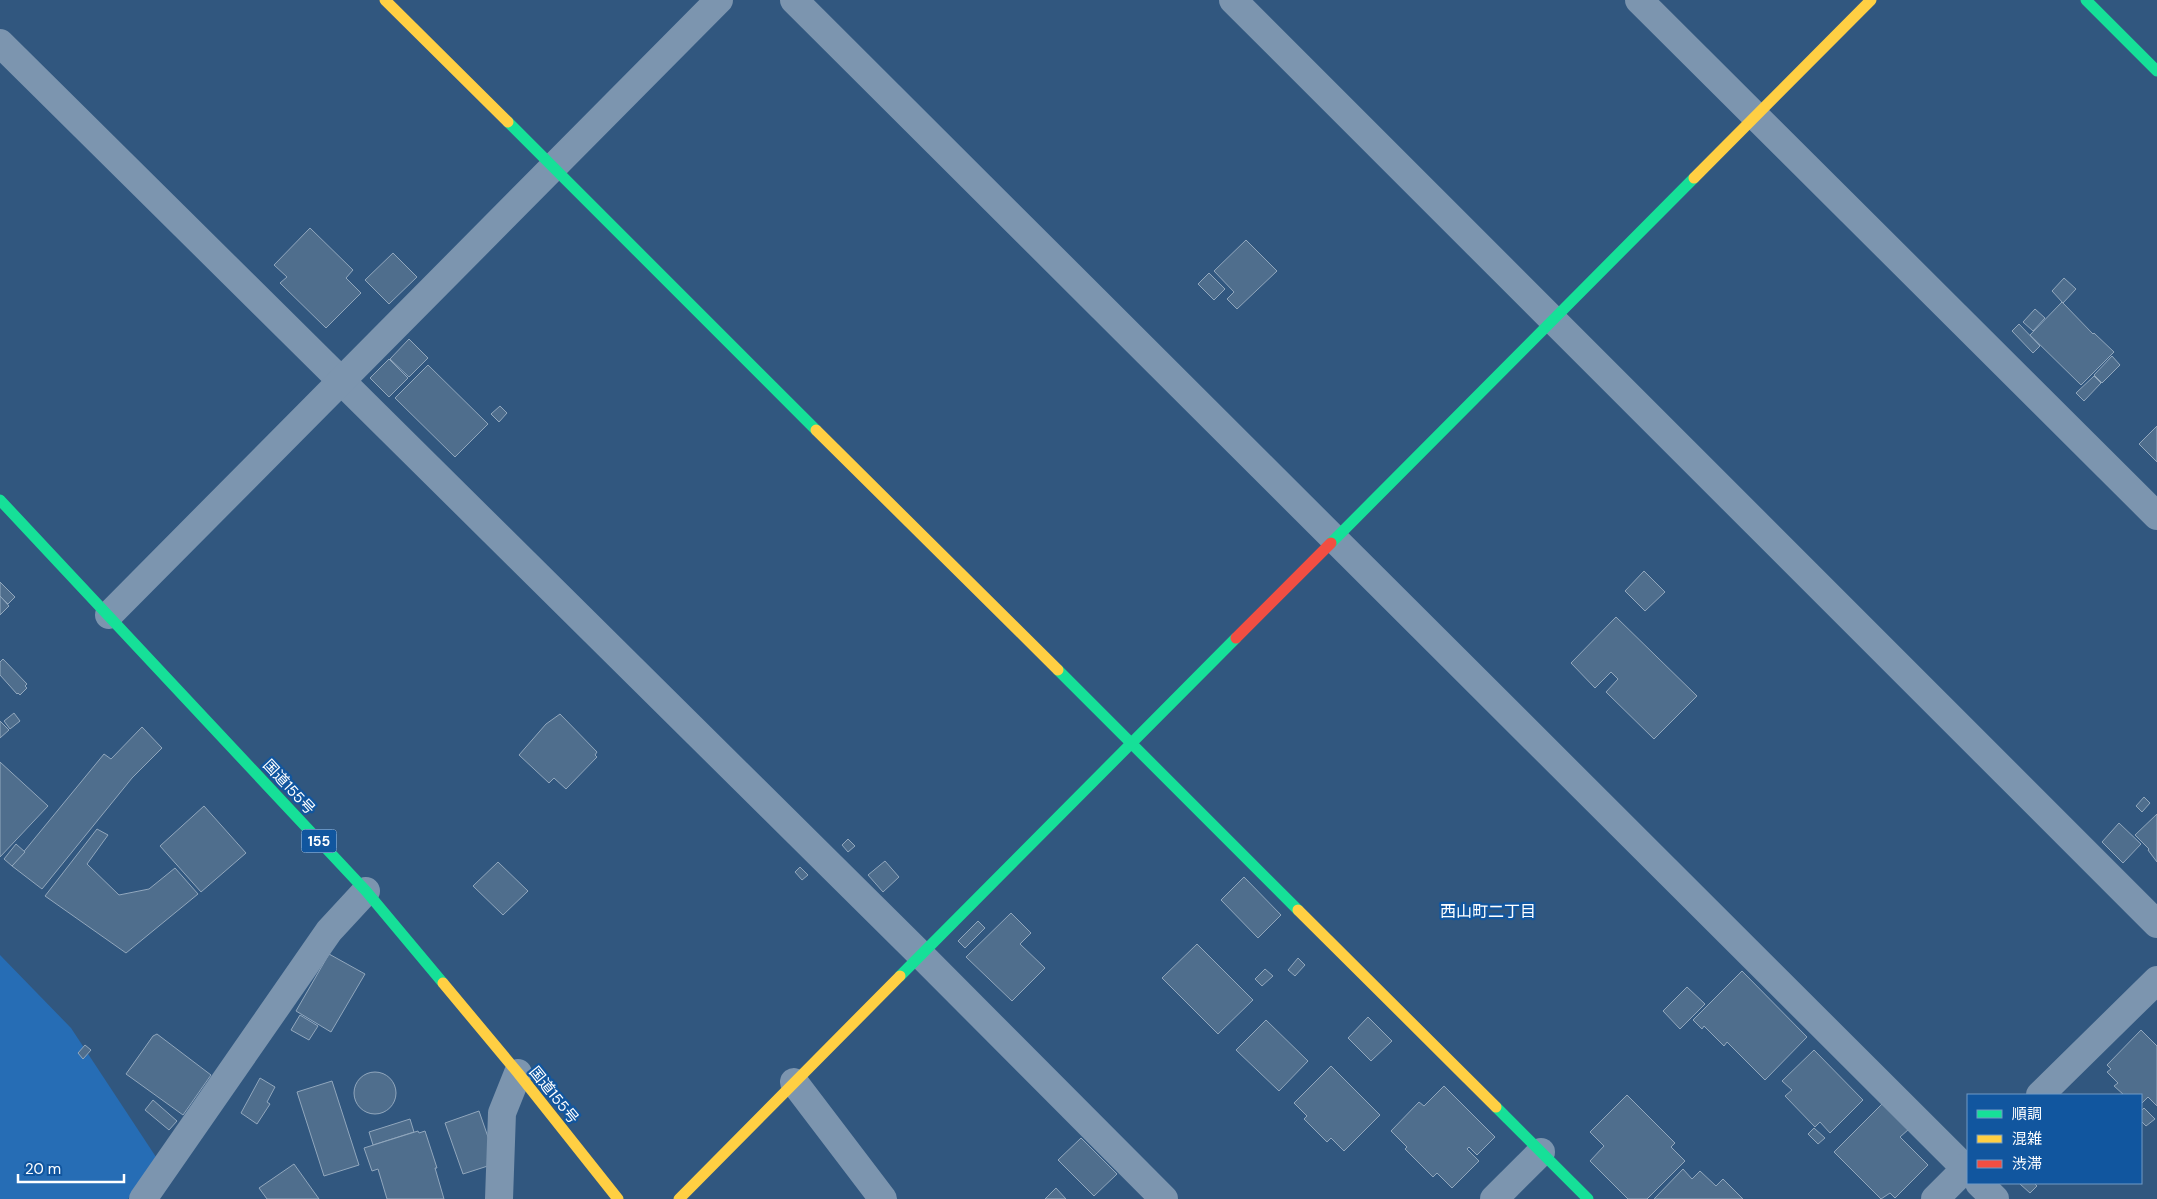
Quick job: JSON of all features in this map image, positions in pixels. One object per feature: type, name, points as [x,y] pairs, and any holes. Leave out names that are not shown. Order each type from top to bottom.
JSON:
[{"type":"main road","points":[[385,0],[1588,1199]]},
{"type":"main road","points":[[679,1199],[1131,742],[1871,0]]},
{"type":"main road","points":[[2086,0],[2157,72]]},
{"type":"main road","name":"国道155号","points":[[0,500],[366,891],[518,1073],[618,1199]]},
{"type":"street","points":[[109,615],[719,0]]},
{"type":"street","points":[[794,0],[1967,1169]]},
{"type":"street","points":[[1233,0],[2157,924]]},
{"type":"street","points":[[1639,0],[2157,516]]},
{"type":"street","points":[[0,43],[921,955],[1164,1199]]},
{"type":"street","points":[[143,1199],[328,931],[366,891]]},
{"type":"street","points":[[2041,1094],[2157,980]]},
{"type":"street","points":[[499,1199],[502,1113],[518,1073]]},
{"type":"street","points":[[794,1082],[883,1199]]},
{"type":"street","points":[[1494,1199],[1541,1152]]},
{"type":"street","points":[[1936,1199],[1967,1174]]},
{"type":"street","points":[[1981,1184],[1995,1199]]},
{"type":"shaded area","points":[[0,955],[71,1028],[156,1157],[128,1199],[0,1199]]},
{"type":"building","points":[[310,228],[353,270],[346,278],[361,293],[326,328],[280,283],[287,277],[274,265]]},
{"type":"building","points":[[1246,240],[1277,271],[1237,309],[1227,299],[1234,292],[1214,271]]},
{"type":"building","points":[[393,253],[417,277],[389,304],[365,280]]},
{"type":"building","points":[[1209,273],[1225,289],[1214,300],[1198,284]]},
{"type":"building","points":[[2064,278],[2076,289],[2063,303],[2052,291]]},
{"type":"building","points":[[2062,302],[2093,334],[2114,352],[2081,385],[2030,335]]},
{"type":"building","points":[[2035,309],[2045,318],[2033,331],[2023,322]]},
{"type":"building","points":[[2019,324],[2040,346],[2033,353],[2012,331]]},
{"type":"building","points":[[409,339],[428,358],[409,377],[390,359]]},
{"type":"building","points":[[2112,356],[2120,365],[2102,383],[2094,375]]},
{"type":"building","points":[[389,359],[408,378],[389,397],[370,378]]},
{"type":"building","points":[[428,365],[488,424],[455,457],[395,398]]},
{"type":"building","points":[[2094,376],[2101,383],[2084,401],[2076,393]]},
{"type":"building","points":[[500,406],[507,413],[499,422],[491,414]]},
{"type":"building","points":[[2157,426],[2157,462],[2139,444]]},
{"type":"building","points":[[1644,571],[1665,592],[1645,611],[1625,591]]},
{"type":"building","points":[[0,582],[15,597],[8,604],[0,596]]},
{"type":"building","points":[[0,596],[9,606],[0,615]]},
{"type":"building","points":[[1616,617],[1697,696],[1654,739],[1606,692],[1618,679],[1611,672],[1595,688],[1571,663]]},
{"type":"building","points":[[3,659],[27,684],[25,686],[27,688],[20,695],[0,675],[0,662]]},
{"type":"building","points":[[14,713],[20,721],[10,729],[4,721]]},
{"type":"building","points":[[560,714],[597,752],[595,755],[597,757],[566,789],[554,778],[549,783],[519,755],[546,724]]},
{"type":"building","points":[[0,721],[9,730],[0,738]]},
{"type":"building","points":[[142,727],[162,748],[132,778],[42,889],[12,866],[104,754],[111,759]]},
{"type":"building","points":[[0,762],[48,806],[0,857]]},
{"type":"building","points":[[2144,797],[2150,803],[2142,812],[2136,806]]},
{"type":"building","points":[[204,806],[246,853],[201,892],[160,846]]},
{"type":"building","points":[[2157,814],[2157,862],[2149,849],[2135,835]]},
{"type":"building","points":[[2119,823],[2141,844],[2123,863],[2102,842]]},
{"type":"building","points":[[97,829],[108,835],[87,864],[119,895],[149,889],[175,868],[198,894],[126,953],[45,896]]},
{"type":"building","points":[[848,839],[855,846],[848,852],[842,845]]},
{"type":"building","points":[[16,844],[25,852],[12,866],[4,859]]},
{"type":"building","points":[[885,861],[899,877],[883,892],[868,875]]},
{"type":"building","points":[[498,862],[528,891],[503,915],[473,886]]},
{"type":"building","points":[[800,867],[808,875],[802,880],[795,872]]},
{"type":"building","points":[[1244,877],[1281,915],[1258,938],[1221,900]]},
{"type":"building","points":[[1011,913],[1031,933],[1020,944],[1045,968],[1012,1001],[966,957]]},
{"type":"building","points":[[978,921],[985,928],[965,948],[958,941]]},
{"type":"building","points":[[1197,944],[1253,1000],[1218,1034],[1162,978]]},
{"type":"building","points":[[329,954],[365,974],[331,1032],[296,1011]]},
{"type":"building","points":[[1298,958],[1305,965],[1295,976],[1288,970]]},
{"type":"building","points":[[1265,969],[1273,976],[1262,986],[1255,979]]},
{"type":"building","points":[[1742,971],[1807,1037],[1765,1080],[1727,1042],[1724,1046],[1704,1026],[1702,1029],[1693,1020]]},
{"type":"building","points":[[1687,987],[1705,1004],[1680,1029],[1663,1011]]},
{"type":"building","points":[[300,1015],[318,1026],[309,1040],[291,1030]]},
{"type":"building","points":[[1368,1017],[1392,1041],[1371,1061],[1348,1038]]},
{"type":"building","points":[[1266,1020],[1308,1061],[1279,1091],[1236,1050]]},
{"type":"building","points":[[2141,1030],[2157,1046],[2157,1106],[2148,1097],[2142,1103],[2142,1094],[2123,1094],[2114,1086],[2118,1083],[2107,1072],[2111,1069],[2107,1065]]},
{"type":"building","points":[[157,1034],[211,1075],[183,1115],[126,1074],[153,1036]]},
{"type":"building","points":[[85,1045],[91,1050],[83,1059],[78,1053]]},
{"type":"building","points":[[1814,1050],[1863,1100],[1830,1133],[1820,1122],[1815,1127],[1785,1096],[1792,1090],[1782,1081]]},
{"type":"building","points":[[1331,1066],[1380,1115],[1344,1151],[1331,1138],[1327,1142],[1304,1119],[1307,1116],[1294,1103]]},
{"type":"building","points":[[375,1072],[390,1078],[396,1093],[390,1108],[375,1114],[360,1108],[354,1093],[360,1078]]},
{"type":"building","points":[[260,1078],[275,1087],[267,1102],[270,1104],[257,1124],[241,1113]]},
{"type":"building","points":[[332,1081],[359,1165],[324,1176],[297,1092]]},
{"type":"building","points":[[1444,1086],[1495,1137],[1477,1155],[1469,1147],[1467,1149],[1479,1161],[1452,1188],[1437,1173],[1433,1177],[1405,1149],[1407,1147],[1391,1131],[1419,1102],[1424,1106]]},
{"type":"building","points":[[1627,1095],[1675,1143],[1671,1147],[1685,1161],[1647,1199],[1628,1199],[1590,1161],[1604,1146],[1590,1132]]},
{"type":"building","points":[[153,1100],[177,1121],[169,1130],[145,1110]]},
{"type":"building","points":[[1883,1103],[1909,1129],[1900,1137],[1928,1165],[1895,1198],[1890,1193],[1881,1199],[1834,1152]]},
{"type":"building","points":[[2144,1108],[2155,1119],[2146,1126],[2142,1122],[2142,1110]]},
{"type":"building","points":[[479,1111],[497,1163],[463,1174],[445,1123]]},
{"type":"building","points":[[410,1119],[414,1132],[373,1145],[369,1132]]},
{"type":"building","points":[[1814,1128],[1825,1138],[1818,1144],[1808,1134]]},
{"type":"building","points":[[418,1131],[419,1133],[425,1131],[437,1168],[435,1168],[444,1199],[387,1199],[378,1169],[372,1171],[364,1148]]},
{"type":"building","points":[[1081,1138],[1117,1174],[1094,1196],[1058,1160]]},
{"type":"building","points":[[294,1164],[319,1199],[267,1199],[259,1188]]},
{"type":"building","points":[[1683,1169],[1692,1179],[1700,1171],[1716,1186],[1723,1179],[1743,1199],[1654,1199]]},
{"type":"building","points":[[2020,1184],[2035,1184],[2037,1186],[2030,1193]]},
{"type":"building","points":[[1056,1188],[1066,1199],[1045,1199]]},
{"type":"traffic: fast","points":[[2086,0],[2157,71]]},
{"type":"traffic: fast","points":[[508,122],[816,430]]},
{"type":"traffic: fast","points":[[1331,543],[1694,178]]},
{"type":"traffic: fast","points":[[0,500],[366,891],[443,983]]},
{"type":"traffic: fast","points":[[900,976],[1236,638]]},
{"type":"traffic: fast","points":[[1058,670],[1298,910]]},
{"type":"traffic: fast","points":[[1496,1107],[1588,1199]]},
{"type":"traffic: slow","points":[[385,0],[508,122]]},
{"type":"traffic: slow","points":[[1694,178],[1871,0]]},
{"type":"traffic: slow","points":[[816,430],[1058,670]]},
{"type":"traffic: slow","points":[[1298,910],[1496,1107]]},
{"type":"traffic: slow","points":[[679,1199],[900,976]]},
{"type":"traffic: slow","points":[[443,983],[518,1073],[618,1199]]},
{"type":"traffic: jam","points":[[1236,638],[1331,543]]},
{"type":"district","name":"西山町二丁目","points":[[1488,911]]}]
